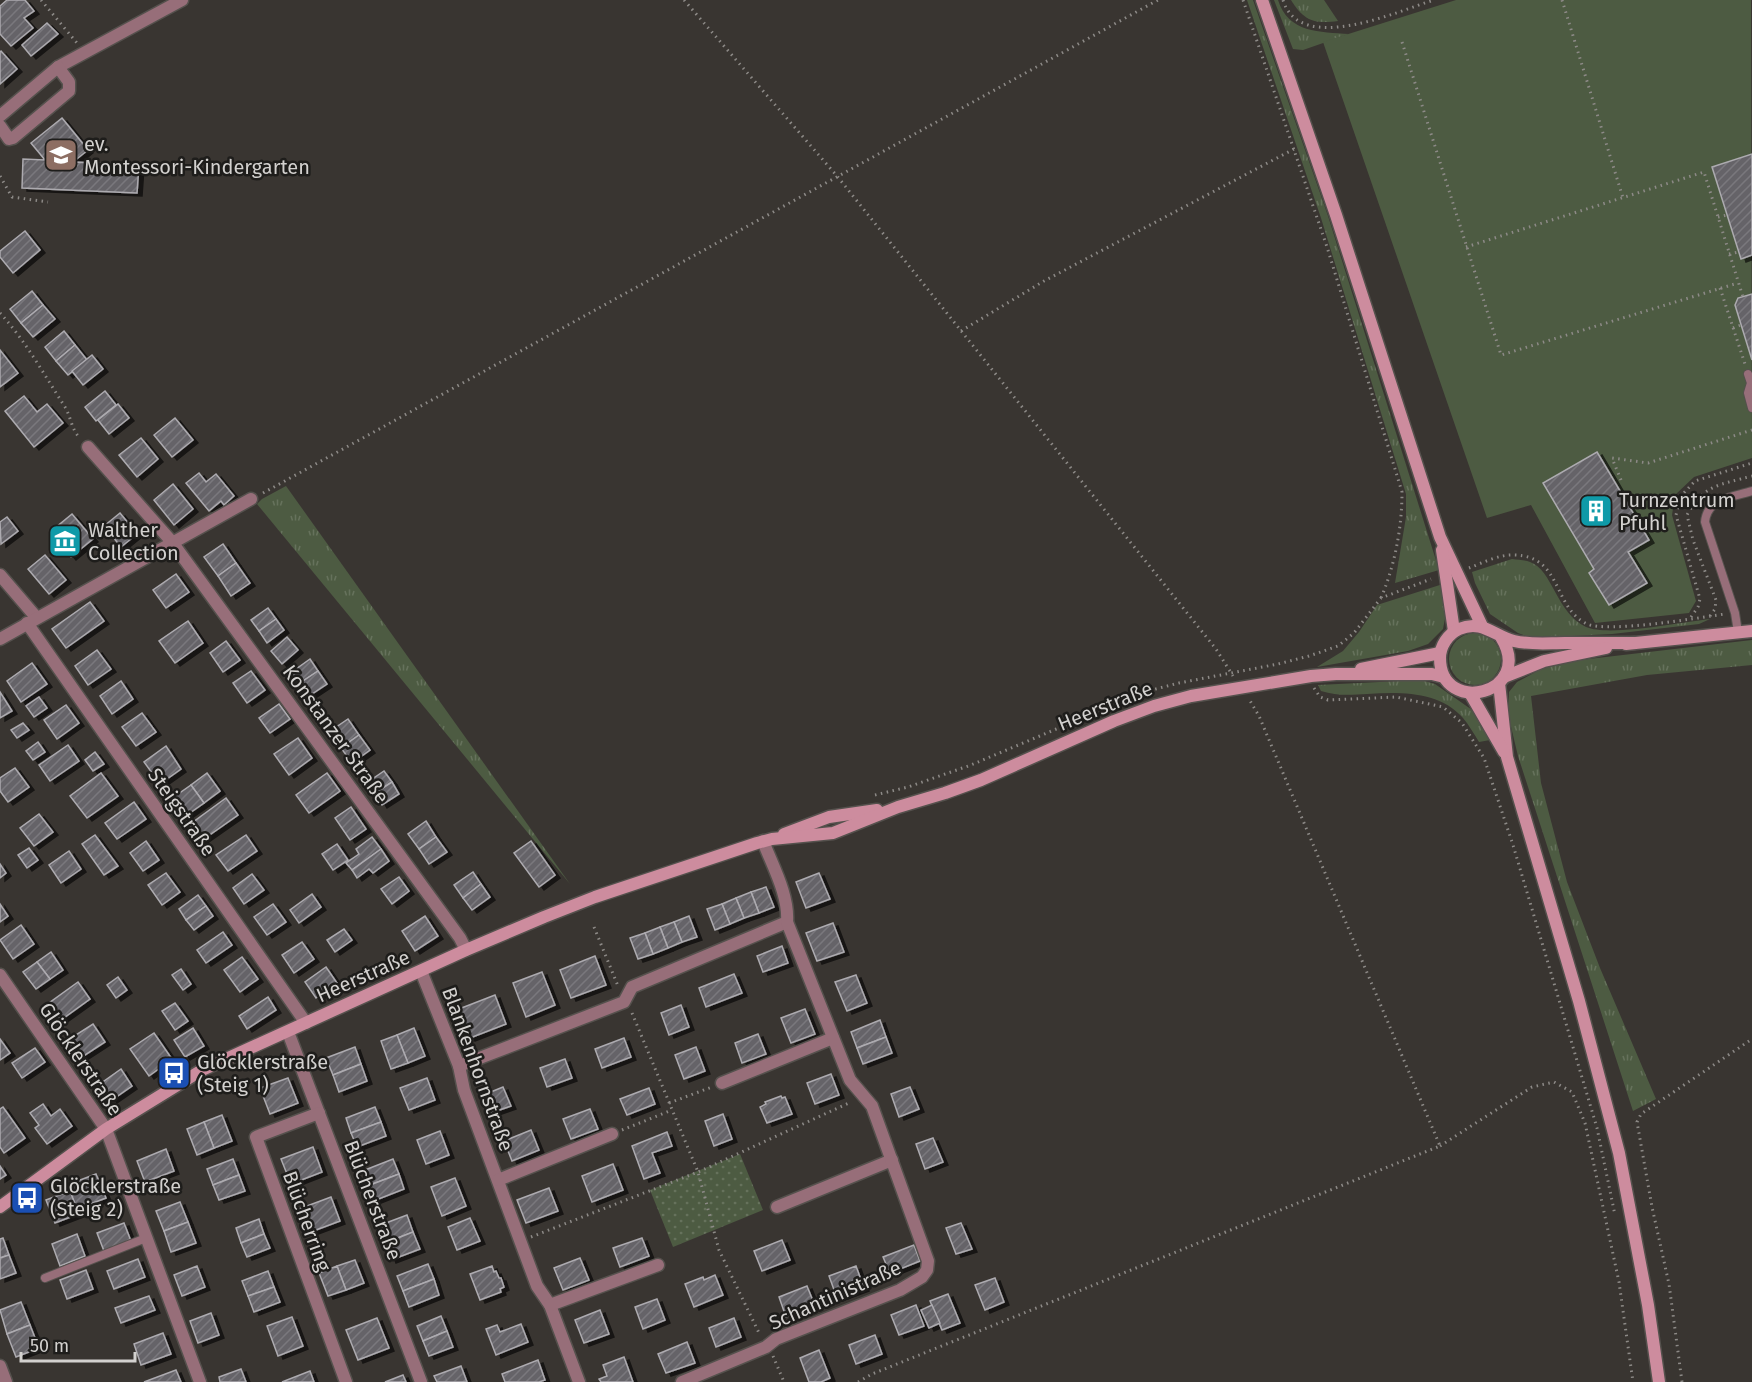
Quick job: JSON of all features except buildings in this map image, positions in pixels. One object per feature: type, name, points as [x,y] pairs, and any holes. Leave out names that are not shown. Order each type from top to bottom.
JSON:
[{"type":"street","points":[[0,116],[58,67],[182,0]]},
{"type":"street","points":[[1262,0],[1340,226],[1440,537],[1482,626]]},
{"type":"street","points":[[0,126],[9,139],[13,138],[69,91],[69,82],[58,67]]},
{"type":"street","name":"Konstanzer Straße","points":[[88,447],[172,542],[460,938],[466,950]]},
{"type":"street","points":[[0,639],[250,499]]},
{"type":"street","points":[[1440,537],[1454,631]]},
{"type":"street","name":"Steigstraße","points":[[0,575],[306,1023]]},
{"type":"street","points":[[1659,1382],[1648,1305],[1619,1153],[1580,1001],[1507,757],[1502,680],[1508,666],[1509,654],[1501,637],[1495,631],[1482,626],[1466,626],[1454,631],[1445,641],[1440,653],[1440,666],[1444,677],[1452,686],[1462,692],[1486,692],[1502,680],[1544,661],[1634,643],[1752,631]]},
{"type":"street","points":[[1501,637],[1529,644],[1634,643]]},
{"type":"street","name":"Heerstraße","points":[[1336,674],[1440,653]]},
{"type":"street","name":"Heerstraße","points":[[0,1207],[106,1129],[201,1070],[466,950],[595,897],[767,840],[833,833],[898,807],[981,780],[1114,721],[1154,706],[1191,696],[1336,674],[1432,674],[1444,677]]},
{"type":"street","points":[[1470,693],[1507,757]]},
{"type":"street","name":"Schantinistraße","points":[[682,1382],[768,1346],[776,1339],[900,1290],[920,1279],[927,1270],[926,1253],[872,1106],[850,1080],[787,922],[788,911],[767,840]]},
{"type":"street","points":[[459,1066],[624,1002],[632,987],[787,922]]},
{"type":"street","name":"Blankenhornstraße","points":[[421,972],[459,1066],[464,1090],[537,1286],[550,1305],[579,1382]]},
{"type":"street","name":"Glöcklerstraße","points":[[0,975],[106,1129],[200,1382]]},
{"type":"street","name":"Blücherstraße","points":[[288,1032],[421,1382]]},
{"type":"street","points":[[722,1083],[833,1038]]},
{"type":"street","name":"Blücherring","points":[[319,1113],[256,1137],[346,1382]]},
{"type":"street","name":"Blankenhornstraße","points":[[498,1180],[612,1134]]},
{"type":"street","points":[[777,1207],[892,1160]]},
{"type":"street","points":[[550,1305],[658,1265]]},
{"type":"street","points":[[0,1366],[6,1382]]},
{"type":"lane","points":[[1748,375],[1751,383],[1748,393],[1752,408]]},
{"type":"lane","points":[[1738,632],[1735,613],[1707,534],[1705,522],[1709,508],[1716,502],[1752,491]]},
{"type":"lane","points":[[45,1278],[146,1238]]},
{"type":"path","points":[[41,0],[85,52]]},
{"type":"path","points":[[684,0],[837,176],[1216,649]]},
{"type":"path","points":[[250,499],[1158,0]]},
{"type":"path","points":[[865,798],[908,787],[971,765],[1144,692],[1278,664],[1338,645],[1354,633],[1381,598],[1386,586],[1402,517],[1402,492],[1327,247],[1243,0]]},
{"type":"path","points":[[1283,0],[1293,18],[1310,26],[1330,28],[1352,26],[1434,0]]},
{"type":"path","points":[[1562,0],[1623,198]]},
{"type":"path","points":[[1402,42],[1501,355],[1738,283]]},
{"type":"path","points":[[961,331],[1044,281],[1294,149]]},
{"type":"path","points":[[1466,248],[1704,172],[1743,297]]},
{"type":"path","points":[[0,176],[12,197],[48,202]]},
{"type":"path","points":[[1718,217],[1727,215]]},
{"type":"path","points":[[1730,254],[1739,252]]},
{"type":"path","points":[[1720,288],[1748,375]]},
{"type":"path","points":[[0,313],[58,396],[67,411],[73,430],[88,447]]},
{"type":"path","points":[[1733,328],[1742,325]]},
{"type":"path","points":[[1621,480],[1612,458],[1648,463],[1752,430]]},
{"type":"path","points":[[1469,567],[1512,554],[1533,558],[1548,569],[1565,602],[1578,619],[1599,628],[1717,615]]},
{"type":"path","points":[[1381,598],[1431,579]]},
{"type":"path","points":[[1313,684],[1314,691],[1320,697],[1328,700],[1396,697],[1443,708],[1462,723],[1484,758],[1513,845],[1597,1128],[1616,1217]]},
{"type":"path","points":[[1259,716],[1440,1146]]},
{"type":"path","points":[[594,927],[698,1172],[718,1250],[784,1382]]},
{"type":"path","points":[[1682,1382],[1669,1284],[1636,1122],[1641,1114],[1752,1039]]},
{"type":"path","points":[[858,1382],[872,1374],[1440,1146],[1532,1087],[1554,1082],[1572,1092],[1585,1123],[1619,1282],[1633,1382]]},
{"type":"path","points":[[669,1103],[722,1083]]},
{"type":"path","points":[[520,1241],[698,1172],[863,1096]]},
{"type":"path","points":[[612,1134],[672,1110]]},
{"type":"green space","points":[[1247,0],[1253,0],[1328,216],[1439,570],[1395,583],[1406,517],[1406,494],[1321,218]]},
{"type":"green space","points":[[1274,0],[1278,0],[1289,19],[1297,25],[1316,31],[1349,34],[1303,50],[1293,49]]},
{"type":"green space","points":[[1291,0],[1324,0],[1338,21],[1310,20],[1300,13]]},
{"type":"green space","points":[[1456,0],[1751,0],[1752,458],[1694,477],[1675,495],[1672,515],[1696,601],[1689,613],[1595,623],[1531,505],[1487,518],[1323,42]]},
{"type":"green space","points":[[286,486],[570,884],[257,504]]},
{"type":"green space","points":[[1512,559],[1528,561],[1538,567],[1568,612],[1586,627],[1597,630],[1628,630],[1710,619],[1699,624],[1612,634],[1531,638],[1518,633],[1490,614],[1472,572]]},
{"type":"green space","points":[[1443,584],[1447,608],[1443,629],[1428,644],[1408,651],[1317,667],[1343,651],[1377,605]]},
{"type":"green space","points":[[1475,633],[1485,635],[1493,641],[1499,649],[1501,659],[1499,669],[1493,677],[1485,683],[1475,685],[1465,683],[1457,677],[1451,669],[1449,659],[1451,649],[1457,641],[1465,635]]},
{"type":"green space","points":[[1752,640],[1752,665],[1647,675],[1531,696],[1541,783],[1567,882],[1600,968],[1656,1099],[1633,1111],[1518,756],[1508,714],[1509,692],[1517,682],[1543,668],[1580,660]]},
{"type":"green space","points":[[1421,680],[1435,684],[1475,712],[1490,740],[1479,742],[1465,721],[1453,709],[1431,698],[1393,693],[1338,694],[1321,691],[1318,685]]},
{"type":"green space","points":[[740,1154],[763,1210],[673,1247],[650,1190]]},
{"type":"place","name":"ev. Montessori-Kindergarten","points":[[61,155]]},
{"type":"place","name":"Turnzentrum Pfuhl","points":[[1596,511]]},
{"type":"place","name":"Walther Collection","points":[[65,541]]},
{"type":"place","name":"Glöcklerstraße (Steig 1)","points":[[174,1073]]},
{"type":"place","name":"Glöcklerstraße (Steig 2)","points":[[27,1198]]}]
